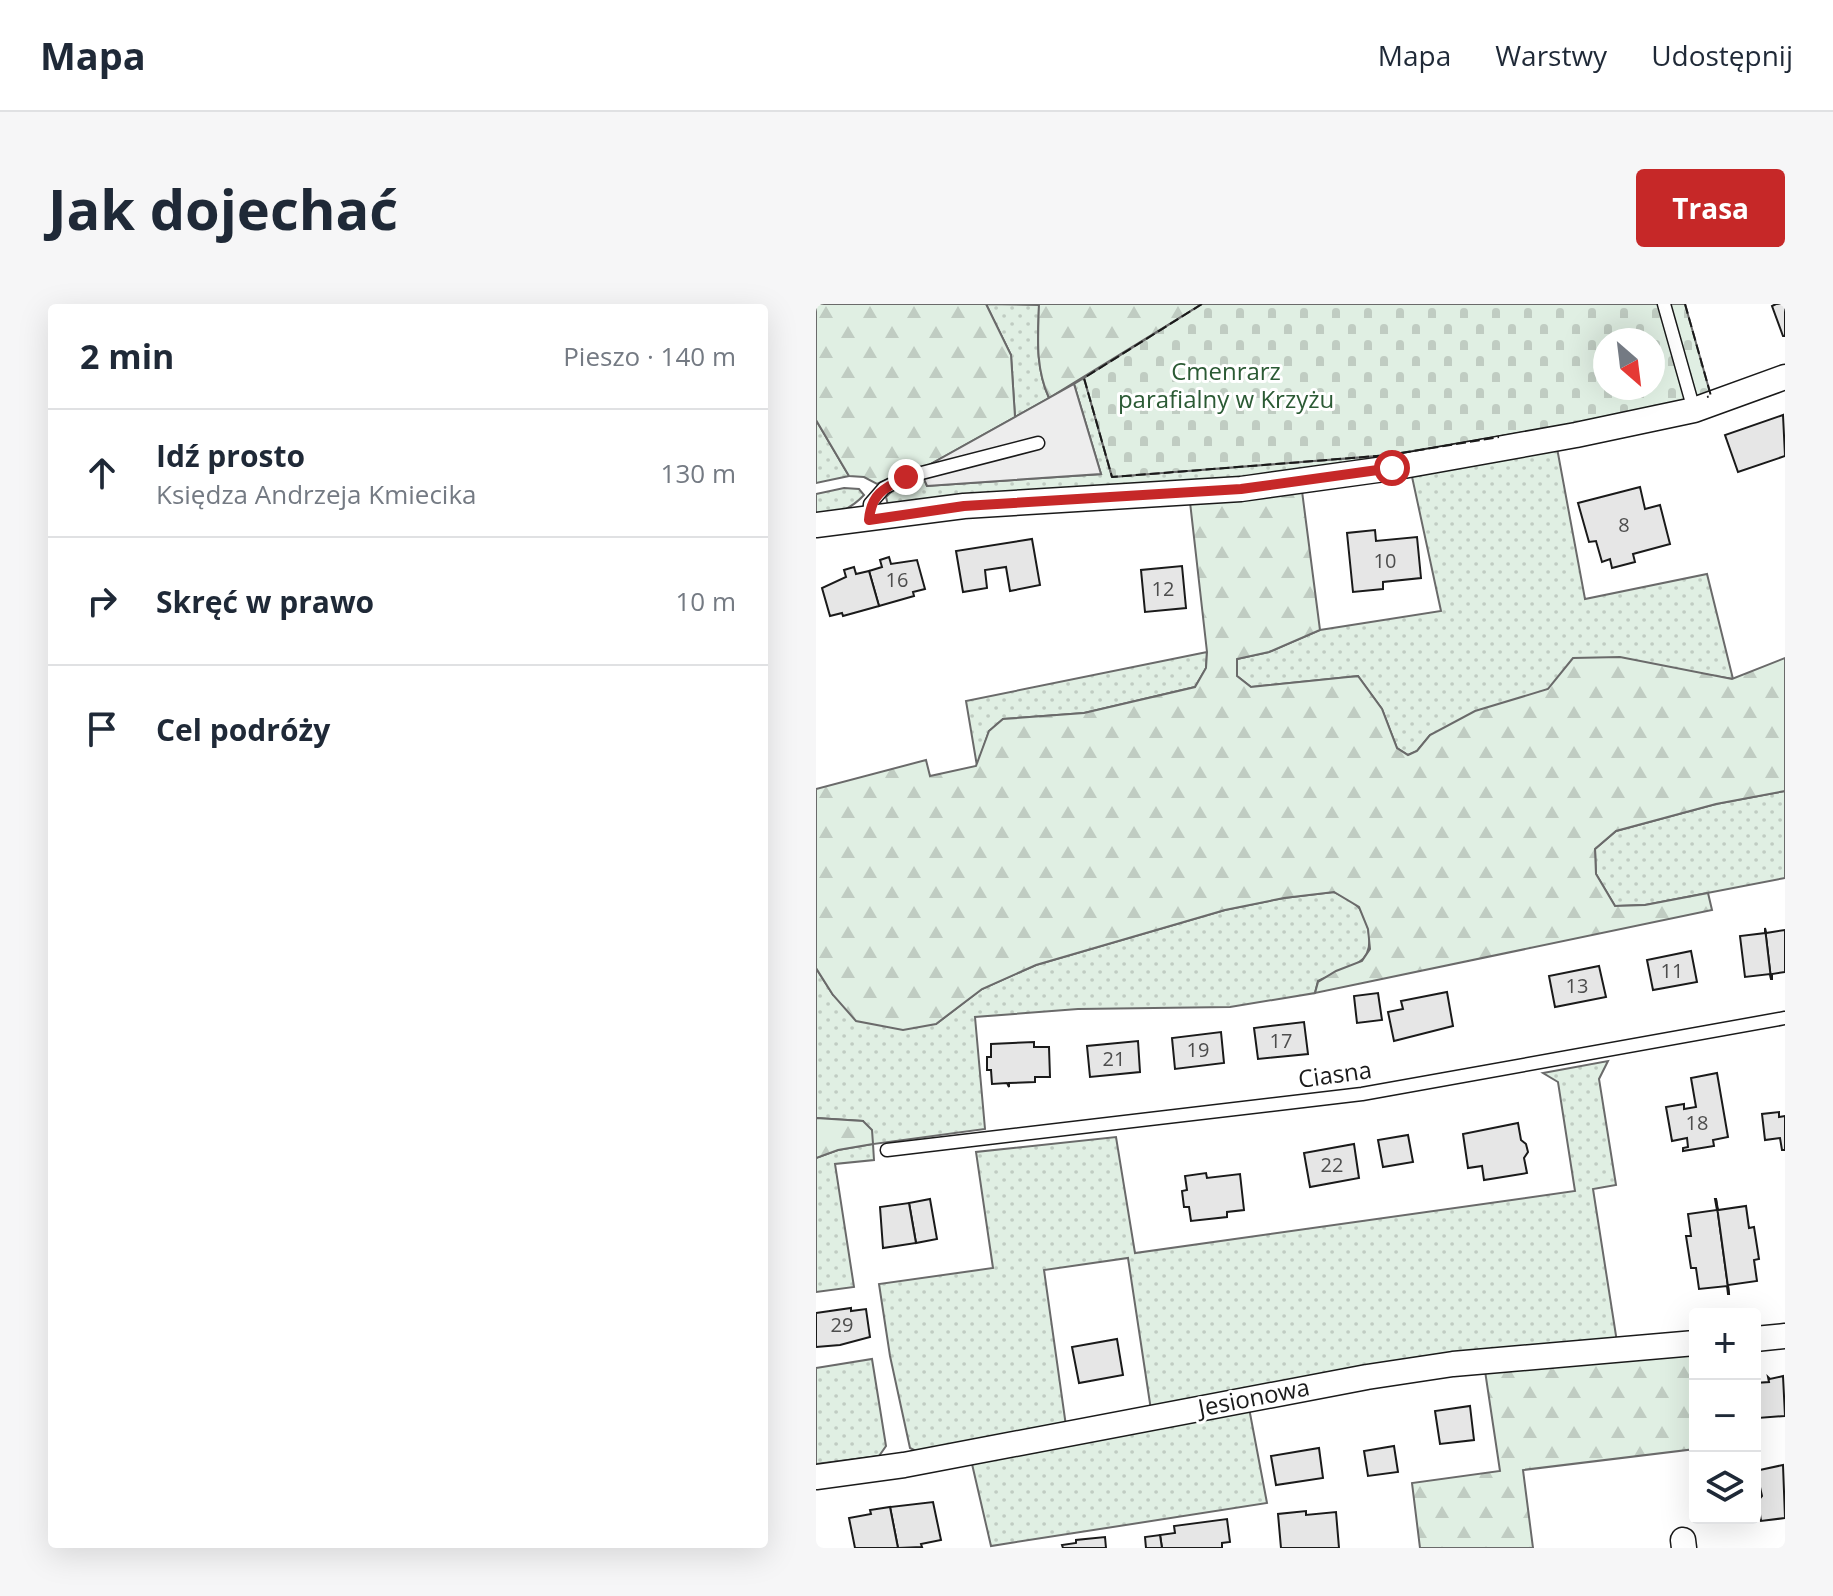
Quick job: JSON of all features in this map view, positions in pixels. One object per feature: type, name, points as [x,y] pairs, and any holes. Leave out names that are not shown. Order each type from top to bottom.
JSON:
[{"type":"street","points":[[816,525],[964,506],[1241,489],[1392,468],[1694,410],[1785,377]]},
{"type":"street","points":[[1761,1338],[1785,1336]]},
{"type":"street","name":"Jesionowa","points":[[816,1477],[904,1465],[1351,1380],[1453,1364],[1689,1344]]},
{"type":"lane","points":[[1664,304],[1694,410]]},
{"type":"lane","points":[[869,520],[870,504],[884,488],[906,477],[1038,443]]},
{"type":"lane","name":"Ciasna","points":[[887,1150],[1362,1094],[1785,1018]]},
{"type":"green space","points":[[816,304],[986,304],[1011,355],[1015,417],[920,470],[906,471],[877,484],[864,477],[849,476],[816,420]]},
{"type":"green space","points":[[986,304],[1039,305],[1039,364],[1049,398],[1015,417],[1011,355]]},
{"type":"green space","points":[[1039,304],[1202,304],[1049,398],[1039,363]]},
{"type":"green space","name":"Cmenrarz parafialny w Krzyżu","points":[[1202,304],[1685,304],[1711,396],[1667,408],[1389,455],[1112,477],[1084,378]]},
{"type":"green space","points":[[1084,378],[1112,477],[1389,455],[1258,479],[888,505],[886,497],[894,489],[924,479],[927,486],[1101,474],[1074,384]]},
{"type":"green space","points":[[816,420],[849,476],[816,483]]},
{"type":"green space","points":[[1557,448],[1585,599],[1707,574],[1733,679],[1697,673],[1549,689],[1430,735],[1417,751],[1408,755],[1397,748],[1382,709],[1358,676],[1251,687],[1237,676],[1237,659],[1269,652],[1320,630],[1441,611],[1411,472]]},
{"type":"green space","points":[[844,488],[859,489],[864,495],[843,510],[816,516],[816,494]]},
{"type":"green space","points":[[1302,491],[1320,630],[1269,652],[1237,659],[1237,676],[1251,687],[1358,676],[1382,709],[1397,748],[1408,755],[1417,751],[1430,735],[1475,711],[1548,689],[1573,658],[1620,657],[1732,679],[1785,658],[1785,791],[1716,804],[1616,831],[1595,849],[1596,874],[1615,906],[1645,905],[1708,893],[1712,910],[1315,993],[1318,982],[1362,961],[1370,949],[1368,929],[1359,907],[1334,892],[1284,898],[1225,910],[1036,965],[982,989],[936,1024],[903,1030],[856,1021],[833,995],[816,968],[816,789],[926,760],[930,776],[976,766],[989,731],[1003,719],[1084,713],[1195,687],[1206,668],[1207,652],[1190,502]]},
{"type":"green space","points":[[1207,652],[1206,668],[1195,687],[1084,713],[1003,719],[989,731],[977,766],[966,701]]},
{"type":"green space","points":[[1785,791],[1785,878],[1645,905],[1615,906],[1596,874],[1595,849],[1616,831],[1716,804]]},
{"type":"green space","points":[[1334,892],[1355,904],[1363,915],[1368,929],[1368,951],[1359,962],[1318,981],[1315,993],[1230,1007],[1078,1009],[975,1017],[985,1129],[873,1144],[863,1121],[816,1118],[816,968],[833,995],[936,1024],[982,989],[1036,965],[1225,910]]},
{"type":"green space","points":[[1608,1061],[1599,1079],[1616,1185],[1593,1189],[1617,1342],[1151,1410],[1128,1258],[1044,1270],[1066,1426],[918,1452],[910,1448],[890,1356],[879,1284],[993,1268],[976,1152],[1116,1137],[1135,1253],[1575,1191],[1558,1082],[1543,1073]]},
{"type":"green space","points":[[816,1118],[863,1121],[872,1130],[873,1144],[838,1150],[816,1158]]},
{"type":"green space","points":[[873,1144],[874,1160],[835,1164],[854,1287],[816,1292],[816,1158],[838,1150]]},
{"type":"green space","points":[[1689,1355],[1689,1450],[1523,1470],[1533,1548],[1420,1548],[1412,1483],[1500,1471],[1485,1371]]},
{"type":"green space","points":[[872,1359],[886,1446],[879,1456],[816,1464],[816,1368]]},
{"type":"green space","points":[[1249,1408],[1267,1503],[991,1546],[972,1464]]},
{"type":"shaded area","points":[[1074,384],[1101,474],[927,486],[920,470]]},
{"type":"building","points":[[1785,304],[1785,336],[1772,306]]},
{"type":"building","points":[[1783,415],[1785,456],[1738,472],[1725,435]]},
{"type":"building","points":[[1640,487],[1645,509],[1660,505],[1670,544],[1633,554],[1635,562],[1612,568],[1610,559],[1602,562],[1596,541],[1589,542],[1578,503]]},
{"type":"building","points":[[1375,530],[1376,541],[1417,537],[1421,578],[1383,582],[1383,589],[1353,592],[1347,533]]},
{"type":"building","points":[[1032,539],[1040,585],[1010,591],[1006,567],[985,570],[987,588],[963,592],[956,551]]},
{"type":"building","points":[[889,557],[891,564],[917,560],[925,589],[913,592],[914,596],[879,606],[869,571],[882,567],[880,560]]},
{"type":"building","points":[[1182,566],[1186,608],[1145,612],[1141,570]]},
{"type":"building","points":[[854,567],[856,574],[869,571],[879,606],[843,616],[842,613],[830,616],[822,588],[846,577],[844,570]]},
{"type":"building","points":[[1765,928],[1766,933],[1785,930],[1785,972],[1772,974],[1772,979],[1771,979]]},
{"type":"building","points":[[1765,928],[1771,979],[1770,974],[1745,977],[1740,936],[1765,933]]},
{"type":"building","points":[[1691,951],[1697,982],[1653,990],[1647,960]]},
{"type":"building","points":[[1599,966],[1606,997],[1555,1007],[1549,976]]},
{"type":"building","points":[[1447,992],[1453,1026],[1394,1041],[1388,1012],[1403,1009],[1401,1001]]},
{"type":"building","points":[[1378,993],[1382,1020],[1357,1023],[1354,996]]},
{"type":"building","points":[[1304,1022],[1308,1054],[1258,1059],[1254,1028]]},
{"type":"building","points":[[1221,1032],[1224,1063],[1175,1069],[1172,1038]]},
{"type":"building","points":[[1138,1041],[1140,1072],[1090,1077],[1087,1046]]},
{"type":"building","points":[[1034,1042],[1034,1047],[1049,1047],[1050,1077],[1035,1077],[1035,1082],[1009,1083],[1009,1087],[1007,1083],[992,1084],[991,1070],[987,1070],[991,1044]]},
{"type":"building","points":[[1717,1073],[1728,1137],[1713,1140],[1714,1146],[1683,1151],[1688,1147],[1687,1138],[1672,1141],[1666,1107],[1684,1104],[1684,1109],[1696,1107],[1691,1078]]},
{"type":"building","points":[[1779,1112],[1779,1117],[1785,1116],[1785,1150],[1782,1150],[1780,1138],[1765,1140],[1762,1114]]},
{"type":"building","points":[[1518,1123],[1521,1140],[1528,1152],[1524,1158],[1527,1173],[1484,1180],[1482,1166],[1468,1168],[1463,1134]]},
{"type":"building","points":[[1408,1135],[1413,1162],[1383,1167],[1378,1140]]},
{"type":"building","points":[[1354,1144],[1359,1178],[1310,1187],[1304,1153]]},
{"type":"building","points":[[1206,1173],[1207,1178],[1240,1174],[1244,1210],[1227,1212],[1227,1217],[1191,1221],[1189,1207],[1184,1207],[1182,1191],[1187,1190],[1185,1176]]},
{"type":"building","points":[[930,1199],[937,1239],[916,1243],[909,1203]]},
{"type":"building","points":[[1716,1199],[1729,1294],[1727,1286],[1699,1289],[1696,1268],[1691,1268],[1686,1236],[1691,1236],[1688,1214],[1717,1210]]},
{"type":"building","points":[[1716,1199],[1718,1210],[1746,1206],[1749,1228],[1754,1227],[1759,1259],[1754,1260],[1757,1281],[1728,1285],[1729,1294]]},
{"type":"building","points":[[909,1203],[916,1243],[883,1248],[880,1207]]},
{"type":"building","points":[[851,1308],[851,1311],[866,1309],[870,1337],[840,1345],[816,1347],[816,1313]]},
{"type":"building","points":[[1117,1339],[1123,1375],[1079,1383],[1072,1347]]},
{"type":"building","points":[[1783,1376],[1785,1416],[1761,1418],[1761,1383],[1769,1382],[1768,1377]]},
{"type":"building","points":[[1470,1406],[1474,1440],[1440,1444],[1435,1411]]},
{"type":"building","points":[[1394,1446],[1398,1472],[1368,1476],[1364,1451]]},
{"type":"building","points":[[1319,1448],[1323,1478],[1276,1485],[1271,1456]]},
{"type":"building","points":[[1783,1465],[1785,1518],[1761,1521],[1761,1470]]},
{"type":"building","points":[[933,1502],[941,1540],[921,1544],[922,1547],[898,1548],[890,1507]]},
{"type":"building","points":[[890,1507],[898,1548],[855,1548],[849,1518]]},
{"type":"building","points":[[1306,1511],[1306,1515],[1336,1512],[1339,1548],[1281,1548],[1278,1514]]},
{"type":"building","points":[[1227,1519],[1230,1542],[1222,1543],[1222,1548],[1162,1548],[1160,1535],[1175,1533],[1174,1526]]},
{"type":"building","points":[[1160,1535],[1162,1548],[1146,1548],[1145,1537]]},
{"type":"building","points":[[1105,1537],[1106,1548],[1063,1548],[1062,1545],[1076,1543],[1076,1540]]},
{"type":"fence","points":[[1202,304],[1084,378],[1112,477],[1389,455],[1499,437]]},
{"type":"fence","points":[[1685,304],[1711,396],[1707,397]]},
{"type":"route","points":[[906,477],[884,488],[870,504],[869,520],[964,506],[1241,489],[1392,468]]}]
